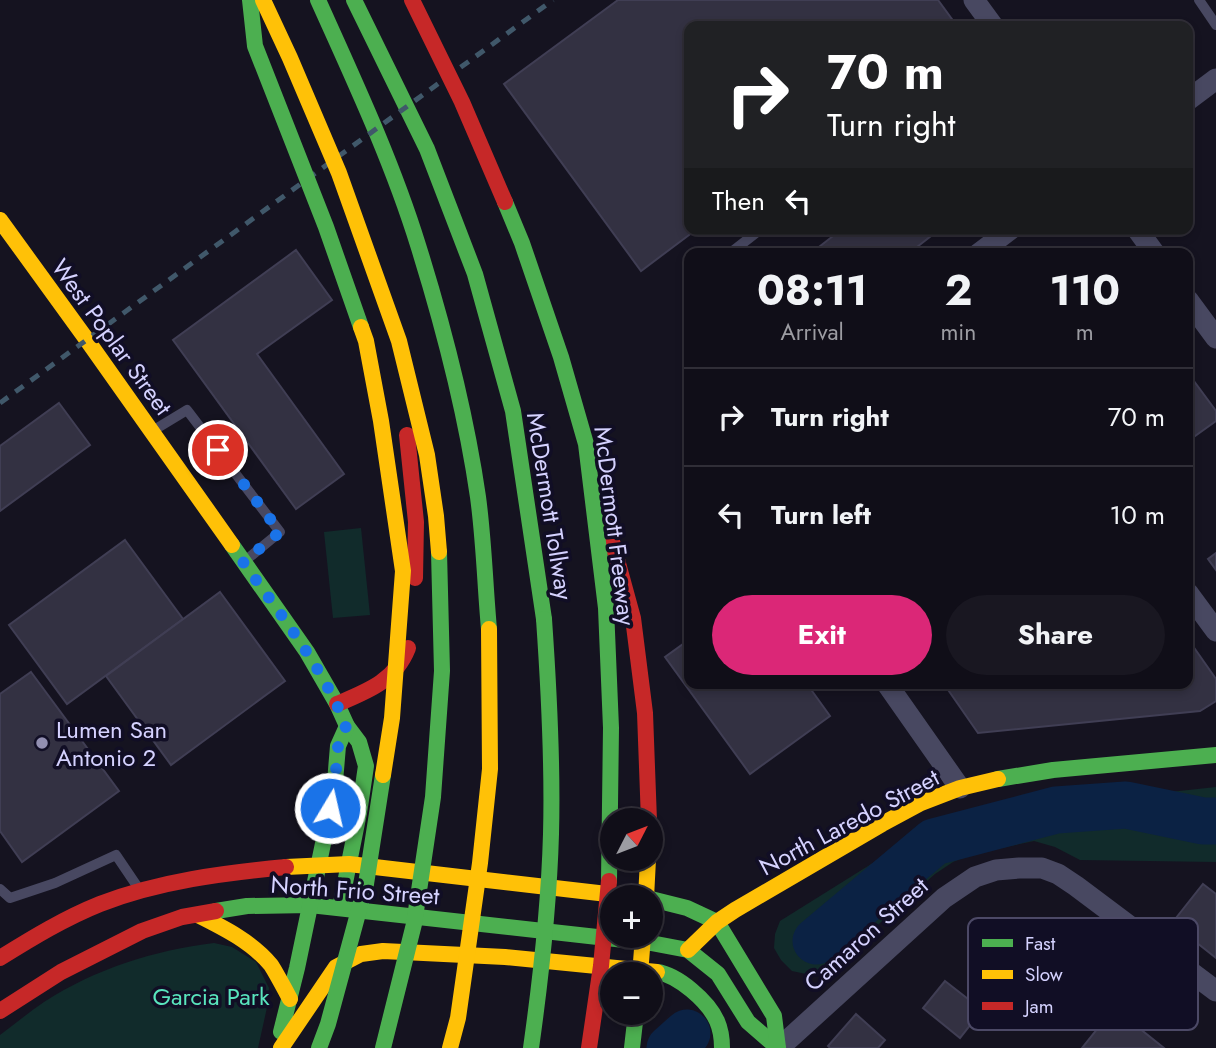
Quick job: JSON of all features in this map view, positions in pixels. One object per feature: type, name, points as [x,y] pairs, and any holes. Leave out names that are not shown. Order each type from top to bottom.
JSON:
[{"type":"main road","points":[[250,0],[255,46],[326,226],[366,341],[381,421],[403,571],[392,718],[366,884],[319,1048]]},
{"type":"main road","points":[[263,0],[339,173],[399,341],[427,455],[436,516],[441,573],[442,671],[433,797],[414,924],[383,1048]]},
{"type":"main road","points":[[275,0],[308,76],[368,236],[400,369],[416,522],[414,626],[405,659],[381,684],[337,704]]},
{"type":"main road","points":[[318,0],[362,96],[418,244],[462,409],[478,498],[489,629],[490,769],[477,889],[458,1018],[450,1048]]},
{"type":"main road","name":"McDermott Tollway","points":[[354,0],[426,149],[475,274],[513,411],[544,620],[552,736],[552,837],[541,981],[531,1048]]},
{"type":"main road","points":[[370,0],[408,110]]},
{"type":"main road","name":"McDermott Freeway","points":[[412,0],[462,102],[513,221],[561,357],[586,444],[606,608],[611,728],[609,894],[589,1048]]},
{"type":"main road","name":"West Poplar Street","points":[[0,220],[10,240],[151,431],[307,652],[337,704],[346,726],[359,742],[366,766],[340,908]]},
{"type":"main road","points":[[586,444],[633,618],[645,713],[649,808]]},
{"type":"main road","points":[[279,1048],[335,782],[338,747],[346,726]]},
{"type":"main road","name":"North Laredo Street","points":[[688,950],[717,922],[882,824],[921,803],[960,788],[1053,770],[1216,755]]},
{"type":"main road","name":"North Frio Street","points":[[0,958],[80,912],[116,899],[221,875],[319,863],[349,864],[600,893]]},
{"type":"main road","points":[[663,902],[687,908],[717,922],[774,1016],[778,1048]]},
{"type":"main road","name":"North Frio Street","points":[[0,1011],[61,972],[142,931],[182,918],[247,906],[310,905],[651,943],[688,950]]},
{"type":"main road","points":[[198,915],[231,932],[256,950],[268,961],[290,999]]},
{"type":"main road","points":[[688,950],[718,974],[748,1022],[778,1048]]},
{"type":"main road","points":[[279,1048],[336,967],[360,954],[383,951],[505,957],[663,973],[680,981],[705,1004],[716,1020],[722,1036],[722,1048]]},
{"type":"main road","points":[[632,1048],[635,1025]]},
{"type":"street","points":[[974,0],[989,21]]},
{"type":"street","points":[[1193,96],[1216,79]]},
{"type":"street","points":[[986,248],[1003,235]]},
{"type":"street","points":[[1193,307],[1216,338]]},
{"type":"street","points":[[1193,600],[1216,631]]},
{"type":"street","points":[[891,689],[960,788]]},
{"type":"street","name":"Camaron Street","points":[[778,1048],[944,898],[975,877],[996,870],[1042,868],[1058,874],[1119,918]]},
{"type":"street","name":"Camaron Street","points":[[1198,978],[1216,991]]},
{"type":"lane","points":[[1199,0],[1216,25]]},
{"type":"lane","points":[[737,248],[753,235]]},
{"type":"lane","points":[[151,431],[187,410],[280,532],[243,562]]},
{"type":"lane","points":[[0,889],[10,898],[55,883],[116,855],[141,892]]},
{"type":"green space","points":[[361,528],[370,615],[333,618],[324,532]]},
{"type":"green space","points":[[1216,787],[1216,862],[1080,860],[1055,847],[1034,841],[973,854],[953,862],[935,874],[862,939],[822,970],[811,975],[792,971],[774,948],[780,921],[876,861],[937,828],[987,812]]},
{"type":"green space","name":"Garcia Park","points":[[214,943],[232,947],[256,962],[269,988],[258,1048],[0,1048],[0,1035],[44,1002],[84,980],[148,956]]},
{"type":"building","points":[[618,0],[938,0],[953,21],[684,21],[684,235],[689,235],[641,271],[504,84]]},
{"type":"building","points":[[834,235],[932,235],[916,248],[818,248]]},
{"type":"building","points":[[296,250],[332,300],[257,354],[344,474],[296,509],[173,340]]},
{"type":"building","points":[[1193,380],[1216,411],[1216,421],[1193,437]]},
{"type":"building","points":[[59,403],[90,445],[0,511],[0,446]]},
{"type":"building","points":[[125,540],[183,619],[67,704],[9,625]]},
{"type":"building","points":[[1216,553],[1216,570],[1208,559]]},
{"type":"building","points":[[220,592],[285,681],[171,765],[106,676]]},
{"type":"building","points":[[684,643],[684,683],[665,657]]},
{"type":"building","points":[[1193,646],[1216,679],[1216,701],[1200,711],[978,733],[947,689],[1193,689]]},
{"type":"building","name":"Lumen San Antonio 2","points":[[31,672],[119,791],[22,862],[0,831],[0,694]]},
{"type":"building","points":[[688,689],[811,689],[830,716],[750,774]]},
{"type":"building","points":[[1203,884],[1216,894],[1216,958],[1198,944],[1198,918],[1176,918]]},
{"type":"building","points":[[945,981],[968,999],[968,1028],[960,1038],[923,1008]]},
{"type":"building","points":[[856,1014],[885,1040],[878,1048],[830,1048],[828,1046]]},
{"type":"building","points":[[1096,1030],[1142,1030],[1164,1048],[1082,1048]]},
{"type":"waterway","points":[[816,941],[934,842],[1056,810],[1126,805],[1203,821],[1216,821]]},
{"type":"waterway","points":[[670,1048],[687,1033]]},
{"type":"railway","points":[[0,403],[553,0]]},
{"type":"traffic: fast","points":[[250,0],[255,46],[326,227],[361,327]]},
{"type":"traffic: fast","points":[[318,0],[372,121],[396,183],[436,306],[453,370],[473,466],[482,530],[489,629]]},
{"type":"traffic: fast","points":[[354,0],[427,149],[475,274],[513,411],[544,619]]},
{"type":"traffic: fast","points":[[505,202],[561,357],[586,444],[606,608],[611,728],[609,881]]},
{"type":"traffic: fast","points":[[232,545],[307,652],[347,726],[359,742],[366,766],[340,908]]},
{"type":"traffic: fast","points":[[383,1048],[414,924],[433,797],[442,671],[439,552]]},
{"type":"traffic: fast","points":[[531,1048],[544,941],[551,834],[550,726],[544,619]]},
{"type":"traffic: fast","points":[[281,1032],[325,834],[335,782],[338,746],[347,726]]},
{"type":"traffic: fast","points":[[998,779],[1053,770],[1216,755]]},
{"type":"traffic: fast","points":[[319,1048],[366,884],[383,775]]},
{"type":"traffic: fast","points":[[663,902],[687,908],[717,922]]},
{"type":"traffic: fast","points":[[216,911],[247,906],[310,905],[651,943],[688,950],[718,974],[748,1022],[778,1048]]},
{"type":"traffic: fast","points":[[717,922],[774,1016],[778,1048]]},
{"type":"traffic: fast","points":[[663,974],[692,990],[707,1005],[718,1024],[722,1048]]},
{"type":"traffic: fast","points":[[632,1048],[635,1025]]},
{"type":"traffic: slow","points":[[263,0],[339,173],[399,341],[427,455],[439,552]]},
{"type":"traffic: slow","points":[[0,220],[232,545]]},
{"type":"traffic: slow","points":[[361,327],[381,421],[403,571],[392,718],[383,775]]},
{"type":"traffic: slow","points":[[450,1048],[458,1018],[490,769],[489,629]]},
{"type":"traffic: slow","points":[[688,950],[717,922],[735,910],[882,824],[921,803],[960,788],[998,779]]},
{"type":"traffic: slow","points":[[286,867],[349,864],[600,893]]},
{"type":"traffic: slow","points":[[647,872],[647,885]]},
{"type":"traffic: slow","points":[[198,915],[255,949],[271,965],[290,999]]},
{"type":"traffic: slow","points":[[641,962],[642,948]]},
{"type":"traffic: slow","points":[[281,1048],[336,967],[361,954],[383,951],[505,957],[600,966]]},
{"type":"traffic: jam","points":[[412,0],[462,102],[505,202]]},
{"type":"traffic: jam","points":[[407,435],[416,522],[415,578]]},
{"type":"traffic: jam","points":[[607,523],[633,618],[645,713],[649,808]]},
{"type":"traffic: jam","points":[[337,704],[370,689],[388,677],[408,648]]},
{"type":"traffic: jam","points":[[0,958],[74,916],[122,896],[192,879],[286,867]]},
{"type":"traffic: jam","points":[[589,1048],[601,966],[609,881]]},
{"type":"traffic: jam","points":[[0,1011],[61,972],[142,931],[182,917],[216,911]]},
{"type":"place","name":"Lumen San Antonio 2","points":[[42,743]]},
{"type":"route","points":[[218,450],[280,532],[243,562],[307,652],[337,704],[346,726],[338,747],[330,808]]}]
